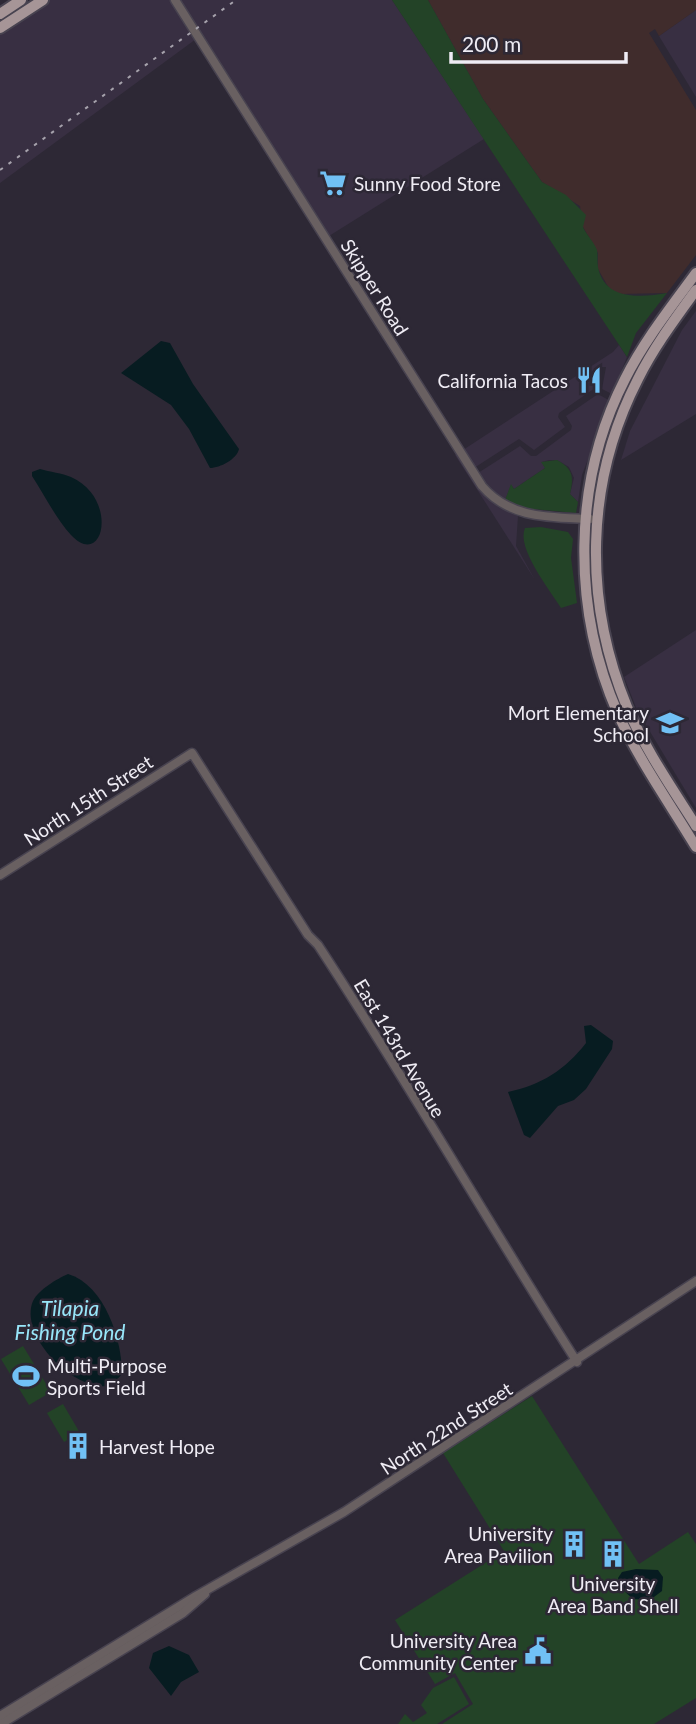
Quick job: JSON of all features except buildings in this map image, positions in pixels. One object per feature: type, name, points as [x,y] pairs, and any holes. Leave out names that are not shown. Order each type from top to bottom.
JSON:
[{"type":"main road","points":[[0,14],[21,0]]},
{"type":"main road","points":[[0,28],[43,0]]},
{"type":"main road","points":[[592,519],[598,453],[620,390],[641,351],[696,273]]},
{"type":"main road","points":[[696,290],[660,339],[623,412],[612,440],[584,561],[588,607],[616,692],[636,737],[682,814],[696,847]]},
{"type":"main road","points":[[682,814],[696,826]]},
{"type":"street","name":"Skipper Road","points":[[175,0],[482,486],[501,505],[522,514],[592,519]]},
{"type":"street","name":"North 15th Street","points":[[0,875],[192,753]]},
{"type":"street","name":"East 143rd Avenue","points":[[192,753],[308,935],[318,945],[369,1022],[476,1203],[578,1362]]},
{"type":"street","name":"North 22nd Street","points":[[0,1716],[168,1613],[344,1512],[578,1362],[696,1281]]},
{"type":"street","name":"North 22nd Street","points":[[1,1724],[183,1613],[207,1592]]},
{"type":"street","points":[[168,1613],[183,1613]]},
{"type":"street","points":[[122,1651],[134,1634]]},
{"type":"shaded area","points":[[48,0],[171,0],[196,39],[0,183],[0,32]]},
{"type":"shaded area","points":[[179,0],[392,0],[484,139],[329,236]]},
{"type":"shaded area","points":[[428,0],[696,0],[696,10],[659,36],[655,29],[649,33],[696,110],[696,255],[667,293],[618,294],[610,290],[598,269],[598,253],[583,227],[580,206],[542,182],[483,99]]},
{"type":"shaded area","points":[[696,10],[696,97],[659,36]]},
{"type":"shaded area","points":[[696,311],[696,414],[621,460],[630,431],[682,330]]},
{"type":"shaded area","points":[[619,345],[627,357],[612,394],[602,389],[606,367],[599,367],[595,388],[559,413],[558,417],[565,427],[534,450],[519,439],[474,468],[463,450],[613,352]]},
{"type":"shaded area","points":[[598,394],[610,401],[582,475],[578,502],[570,494],[574,478],[569,467],[557,460],[549,460],[542,462],[545,468],[514,489],[511,485],[504,503],[478,473],[520,446],[531,456],[536,456],[571,430],[572,426],[566,416]]},
{"type":"shaded area","points":[[457,454],[471,476],[498,507],[518,516],[516,546],[535,580],[455,455]]},
{"type":"shaded area","name":"Mort Elementary School","points":[[696,630],[696,808],[637,710],[624,677]]},
{"type":"green space","points":[[392,0],[428,0],[483,99],[542,182],[566,195],[586,215],[583,227],[597,250],[598,267],[608,286],[615,291],[635,296],[667,293],[636,333],[627,357]]},
{"type":"green space","points":[[557,460],[571,474],[570,494],[578,502],[576,513],[522,508],[504,503],[511,484],[514,489],[545,468],[541,462]]},
{"type":"green space","points":[[541,527],[568,532],[573,539],[571,558],[577,603],[561,608],[530,557],[525,546],[525,528]]},
{"type":"green space","name":"Multi-Purpose Sports Field","points":[[23,1346],[51,1392],[29,1405],[1,1359]]},
{"type":"green space","points":[[532,1396],[639,1564],[688,1532],[696,1544],[696,1698],[654,1724],[442,1724],[473,1704],[455,1673],[435,1684],[395,1620],[504,1551],[443,1453]]},
{"type":"green space","points":[[63,1404],[80,1433],[64,1442],[47,1413]]},
{"type":"green space","points":[[454,1677],[469,1704],[437,1724],[398,1724],[405,1714],[413,1722],[427,1713],[421,1705],[433,1688]]},
{"type":"water","points":[[161,341],[170,343],[193,384],[239,449],[232,459],[223,465],[210,468],[189,429],[171,405],[121,373]]},
{"type":"water","points":[[40,469],[71,477],[86,487],[96,500],[101,514],[101,527],[98,538],[92,544],[82,543],[60,522],[32,476],[32,472]]},
{"type":"water","points":[[591,1025],[613,1041],[612,1049],[586,1089],[574,1100],[558,1106],[530,1138],[524,1135],[508,1092],[542,1081],[561,1069],[586,1043],[584,1026]]},
{"type":"water","name":"Tilapia Fishing Pond","points":[[68,1274],[92,1289],[109,1315],[115,1330],[122,1374],[112,1385],[98,1386],[67,1372],[42,1346],[34,1330],[31,1315],[33,1301],[44,1289]]},
{"type":"water","points":[[636,1569],[658,1570],[663,1577],[662,1591],[650,1600],[633,1599],[623,1590],[618,1578],[622,1572]]},
{"type":"water","points":[[169,1646],[189,1655],[199,1672],[181,1682],[171,1696],[149,1668],[153,1653]]},
{"type":"railway","points":[[0,170],[236,0]]},
{"type":"place","name":"Sunny Food Store","points":[[333,183]]},
{"type":"place","name":"California Tacos","points":[[589,380]]},
{"type":"place","name":"Mort Elementary School","points":[[670,723]]},
{"type":"place","name":"Multi-Purpose Sports Field","points":[[26,1376]]},
{"type":"place","name":"Harvest Hope","points":[[78,1446]]},
{"type":"place","name":"University Area Pavilion","points":[[574,1544]]},
{"type":"place","name":"University Area Band Shell","points":[[613,1554]]},
{"type":"place","name":"University Area Community Center","points":[[538,1651]]}]
